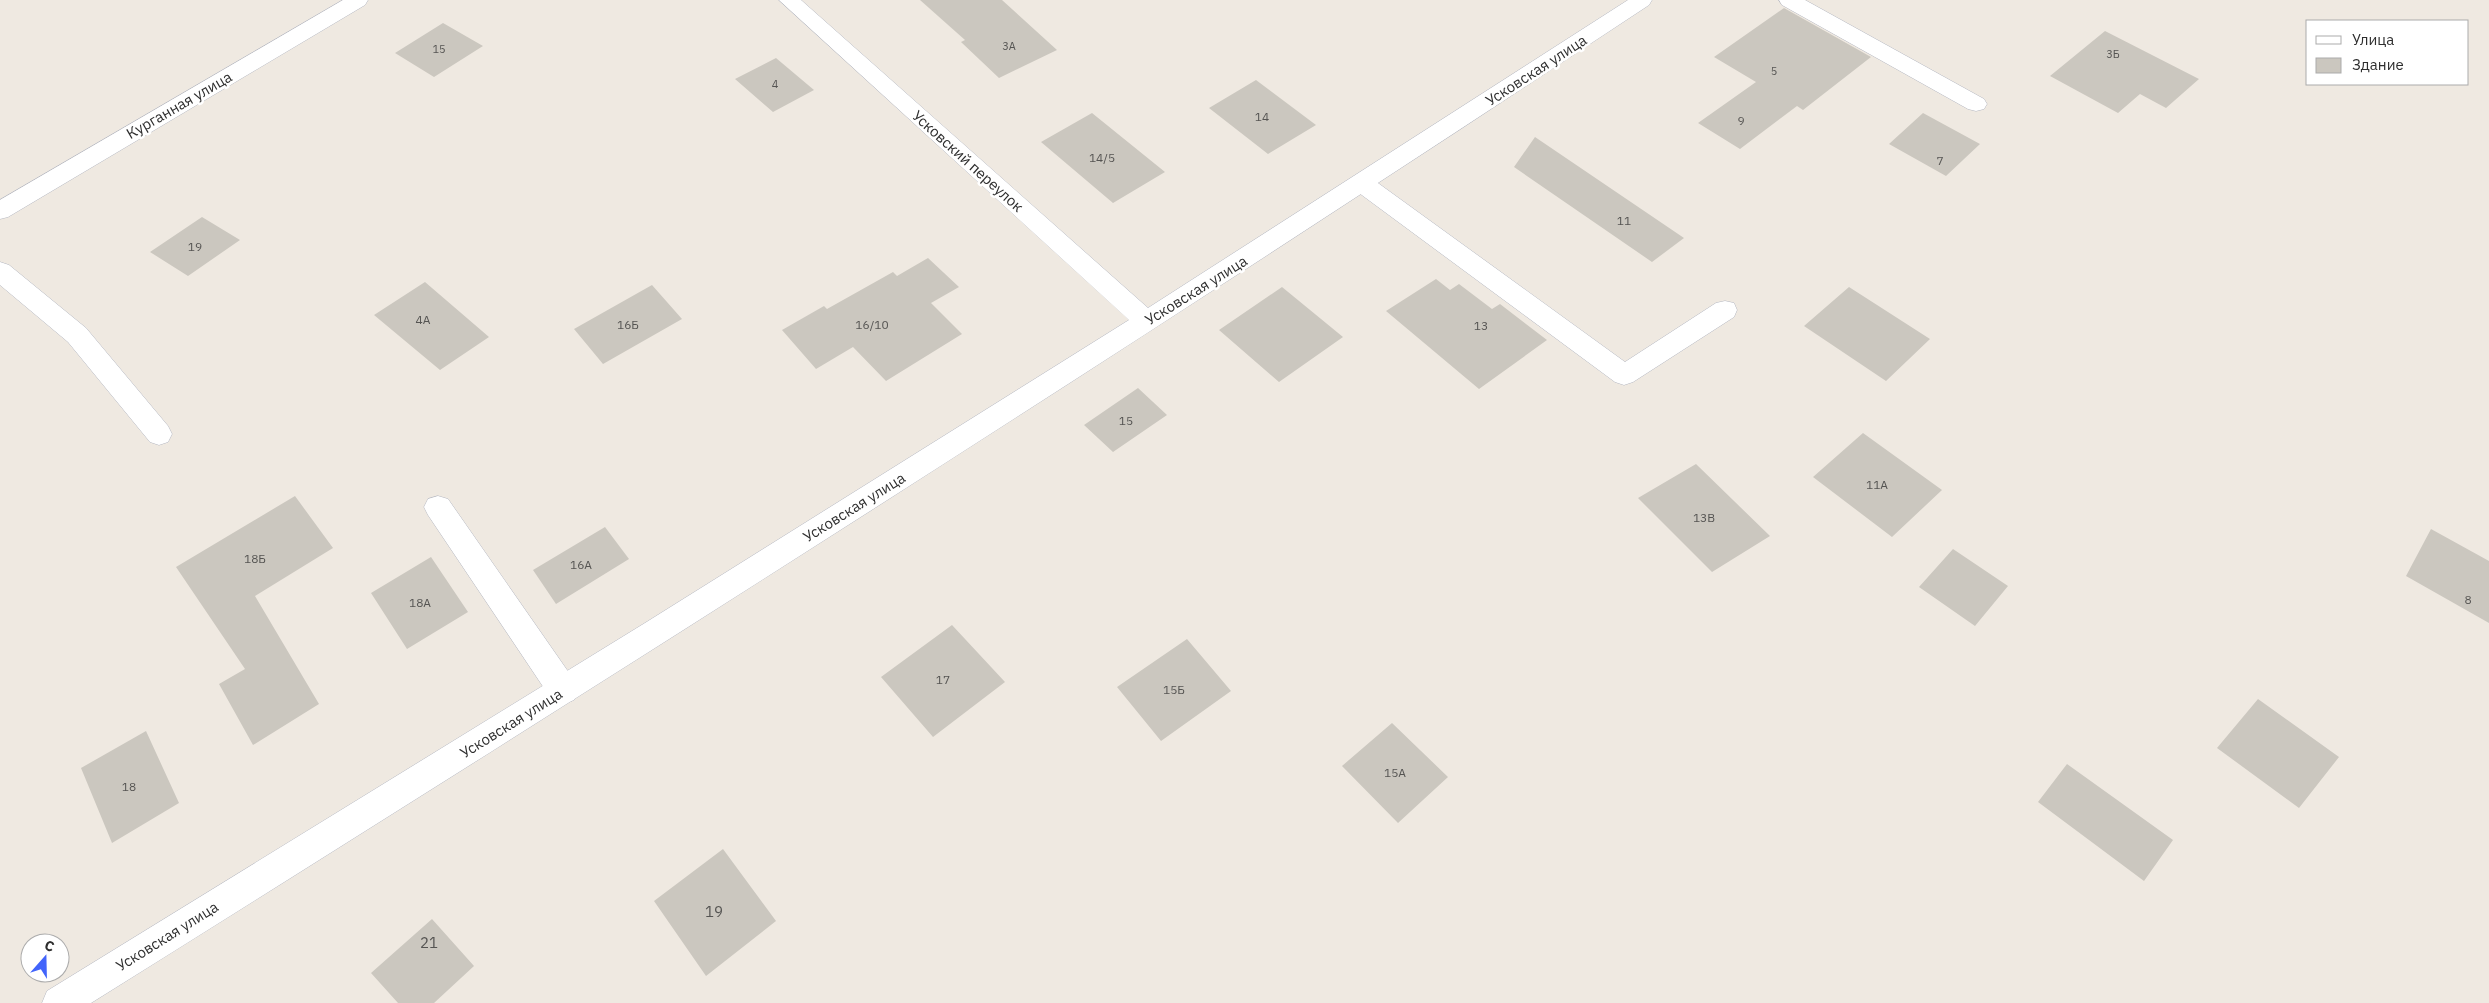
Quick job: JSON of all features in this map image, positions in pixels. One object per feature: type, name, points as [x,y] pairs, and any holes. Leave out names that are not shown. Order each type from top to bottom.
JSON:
[{"type":"street","name":"Курганная улица","points":[[0,211],[358,0]]},
{"type":"street","name":"Усковский переулок","points":[[788,0],[1146,321]]},
{"type":"street","name":"Усковская улица","points":[[59,1003],[563,690],[1363,184],[1642,0]]},
{"type":"street","points":[[1789,0],[1976,104]]},
{"type":"street","points":[[1363,184],[1624,376],[1725,310]]},
{"type":"street","points":[[0,271],[77,335],[159,434]]},
{"type":"street","points":[[438,507],[563,690]]},
{"type":"building","points":[[920,0],[1002,0],[1057,50],[999,78],[961,42],[965,40]]},
{"type":"building","points":[[1784,8],[1871,57],[1803,110],[1797,106],[1740,149],[1698,123],[1756,82],[1714,57]]},
{"type":"building","points":[[443,23],[483,46],[434,77],[395,53]]},
{"type":"building","points":[[2105,31],[2199,79],[2166,108],[2140,94],[2118,113],[2050,76]]},
{"type":"building","points":[[776,58],[814,90],[773,112],[735,79]]},
{"type":"building","points":[[1256,80],[1316,125],[1268,154],[1209,108]]},
{"type":"building","points":[[1092,113],[1165,172],[1113,203],[1041,142]]},
{"type":"building","points":[[1923,113],[1980,144],[1946,176],[1889,144]]},
{"type":"building","points":[[1535,137],[1684,238],[1652,262],[1514,167]]},
{"type":"building","points":[[202,217],[240,240],[188,276],[150,252]]},
{"type":"building","points":[[928,258],[959,287],[931,303],[962,334],[886,381],[853,347],[816,369],[782,330],[824,306],[827,309],[893,272],[897,276]]},
{"type":"building","points":[[1436,279],[1450,290],[1459,284],[1492,309],[1500,304],[1547,340],[1479,389],[1386,311]]},
{"type":"building","points":[[425,282],[489,337],[440,370],[374,315]]},
{"type":"building","points":[[652,285],[682,319],[603,364],[574,329]]},
{"type":"building","points":[[1282,287],[1343,337],[1279,382],[1219,330]]},
{"type":"building","points":[[1849,287],[1930,339],[1886,381],[1804,326]]},
{"type":"building","points":[[1138,388],[1167,415],[1113,452],[1084,425]]},
{"type":"building","points":[[1863,433],[1942,490],[1892,537],[1813,477]]},
{"type":"building","points":[[1696,464],[1770,536],[1712,572],[1638,498]]},
{"type":"building","points":[[295,496],[333,548],[255,596],[319,704],[253,745],[219,684],[245,669],[176,567]]},
{"type":"building","points":[[605,527],[629,559],[556,604],[533,570]]},
{"type":"building","points":[[2431,529],[2489,561],[2489,623],[2406,576]]},
{"type":"building","points":[[1953,549],[2008,586],[1975,626],[1919,587]]},
{"type":"building","points":[[431,557],[468,612],[407,649],[371,593]]},
{"type":"building","points":[[952,625],[1005,682],[933,737],[881,677]]},
{"type":"building","points":[[1187,639],[1231,691],[1161,741],[1117,687]]},
{"type":"building","points":[[2258,699],[2339,757],[2299,808],[2217,748]]},
{"type":"building","points":[[1392,723],[1448,777],[1398,823],[1342,766]]},
{"type":"building","points":[[146,731],[179,803],[112,843],[81,768]]},
{"type":"building","points":[[2067,764],[2173,840],[2144,881],[2038,802]]},
{"type":"building","points":[[723,849],[776,921],[706,976],[654,901]]},
{"type":"building","points":[[432,919],[474,966],[434,1003],[398,1003],[371,973]]}]
